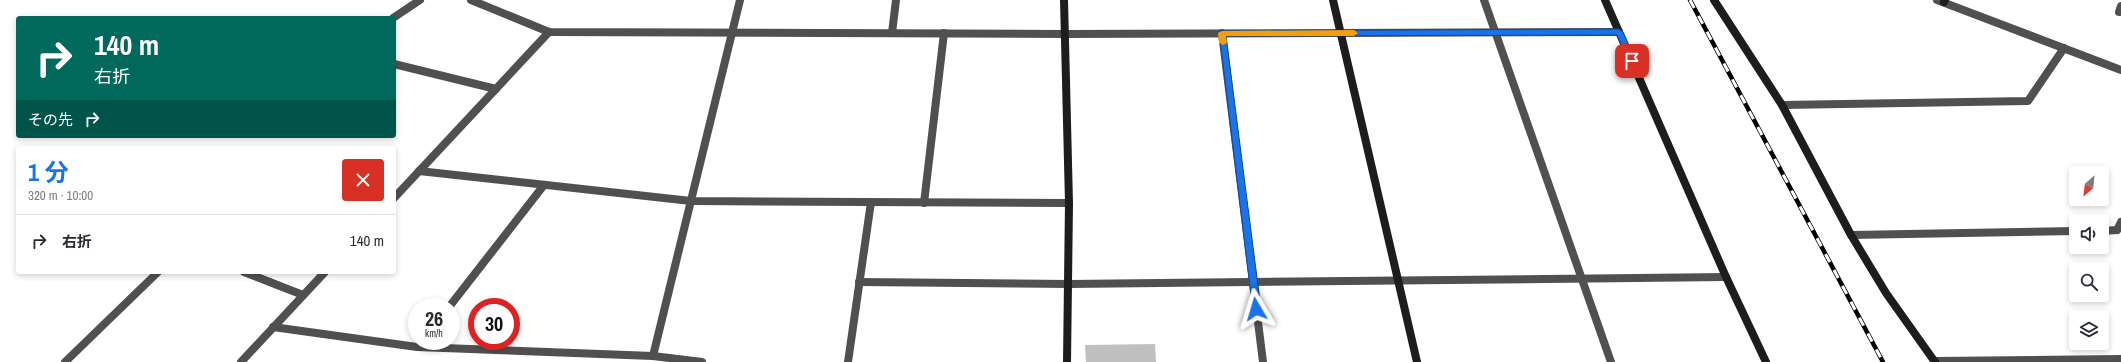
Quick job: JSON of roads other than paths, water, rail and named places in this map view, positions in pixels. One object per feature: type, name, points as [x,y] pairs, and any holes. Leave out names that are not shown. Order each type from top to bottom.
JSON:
[{"type":"street","points":[[396,16],[420,0]]},
{"type":"street","points":[[471,0],[549,32],[944,34],[1619,32]]},
{"type":"street","points":[[653,356],[740,0]]},
{"type":"street","points":[[892,33],[896,0]]},
{"type":"street","points":[[1064,0],[1069,203],[1067,362]]},
{"type":"street","points":[[1332,0],[1417,362]]},
{"type":"street","points":[[1484,0],[1611,362]]},
{"type":"street","points":[[1605,0],[1726,277],[1766,362]]},
{"type":"street","points":[[1714,0],[1782,105],[1851,235],[1886,293],[1935,362],[2121,359]]},
{"type":"street","points":[[1942,1],[2121,70]]},
{"type":"street","points":[[396,196],[549,32]]},
{"type":"street","points":[[1222,33],[1263,362]]},
{"type":"street","points":[[924,203],[944,34]]},
{"type":"street","points":[[1782,105],[2028,101],[2064,48]]},
{"type":"street","points":[[396,64],[496,88]]},
{"type":"street","points":[[419,171],[691,201],[1069,203]]},
{"type":"street","points":[[456,298],[544,185]]},
{"type":"street","points":[[848,362],[871,202]]},
{"type":"street","points":[[2109,231],[2119,233],[2121,222]]},
{"type":"street","points":[[1851,235],[2069,231]]},
{"type":"street","points":[[65,362],[156,274]]},
{"type":"street","points":[[249,274],[303,295]]},
{"type":"street","points":[[241,362],[323,274]]},
{"type":"street","points":[[859,282],[1069,284],[1726,277]]},
{"type":"street","points":[[273,327],[408,343]]},
{"type":"street","points":[[460,346],[653,356],[702,362]]},
{"type":"railway","points":[[1690,0],[1883,362]]}]
